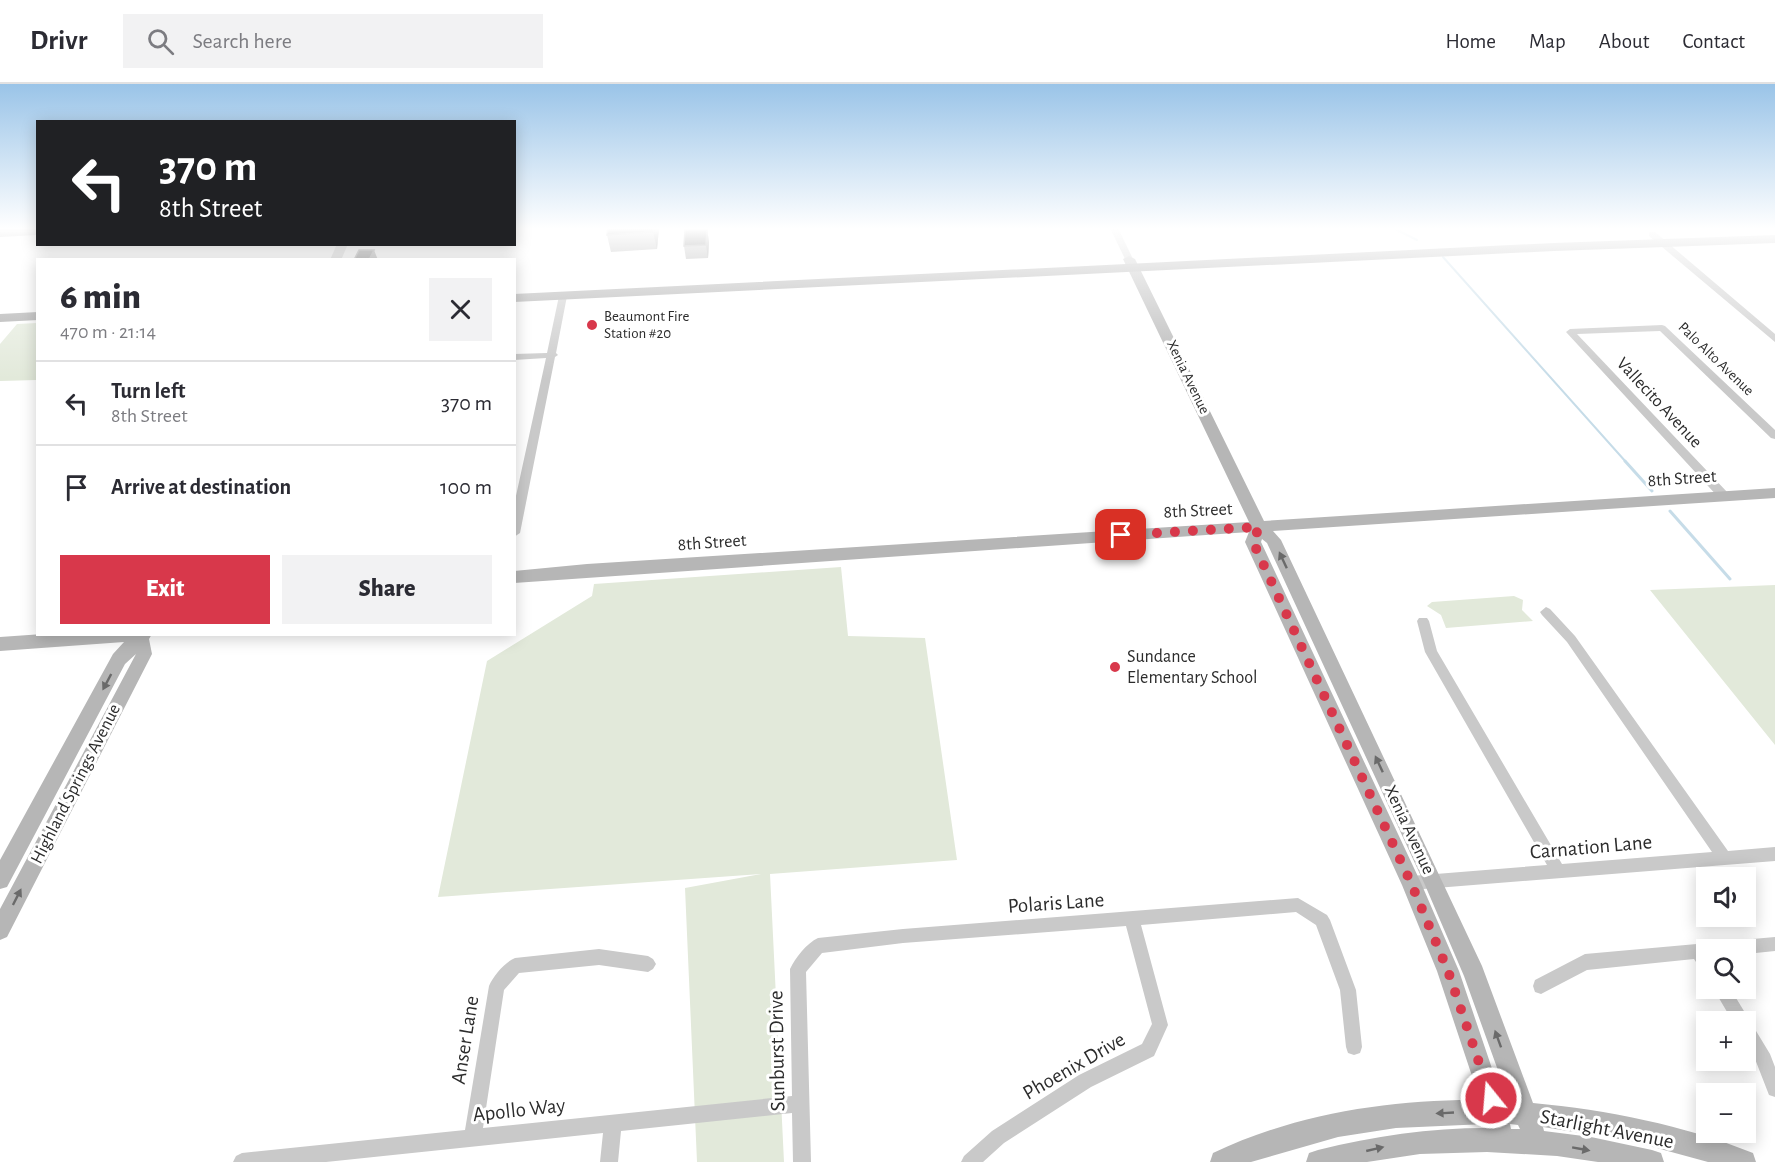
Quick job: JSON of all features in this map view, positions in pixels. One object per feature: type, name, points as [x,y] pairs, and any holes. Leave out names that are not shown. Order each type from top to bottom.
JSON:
[{"type":"main road","points":[[516,288],[820,278]]},
{"type":"main road","points":[[516,298],[761,281]]},
{"type":"main road","points":[[0,307],[36,305]]},
{"type":"main road","points":[[0,318],[36,316]]},
{"type":"street","name":"Xenia Avenue","points":[[1138,278],[1259,527],[1273,540],[1433,881],[1474,974],[1537,1144]]},
{"type":"street","points":[[1704,278],[1775,339]]},
{"type":"street","points":[[516,524],[553,355],[563,296]]},
{"type":"street","name":"Vallecito Avenue","points":[[1662,328],[1570,332],[1724,496]]},
{"type":"street","name":"Palo Alto Avenue","points":[[1662,328],[1775,436]]},
{"type":"street","points":[[516,357],[553,355]]},
{"type":"street","name":"8th Street","points":[[516,577],[587,570],[1775,493]]},
{"type":"street","name":"Xenia Avenue","points":[[1259,527],[1253,542],[1411,883],[1448,971],[1502,1139]]},
{"type":"street","points":[[1546,612],[1571,639],[1724,858]]},
{"type":"street","points":[[1423,621],[1431,652],[1558,871]]},
{"type":"street","points":[[0,644],[126,636]]},
{"type":"street","name":"Highland Springs Avenue","points":[[0,880],[119,659],[141,636]]},
{"type":"street","name":"Highland Springs Avenue","points":[[0,930],[144,654],[142,636]]},
{"type":"street","name":"Carnation Lane","points":[[1411,883],[1775,854]]},
{"type":"street","name":"Polaris Lane","points":[[818,946],[903,936],[1298,906],[1322,920],[1348,990],[1354,1047]]},
{"type":"street","name":"Phoenix Drive","points":[[969,1162],[998,1137],[1085,1081],[1149,1050],[1160,1025],[1132,918]]},
{"type":"street","points":[[1756,945],[1775,944]]},
{"type":"street","name":"Sunburst Drive","points":[[802,1162],[798,969],[818,946]]},
{"type":"street","points":[[1541,986],[1585,962],[1696,950]]},
{"type":"street","name":"Anser Lane","points":[[472,1137],[497,986],[515,966],[599,957],[648,964]]},
{"type":"street","points":[[1756,1044],[1775,1089]]},
{"type":"street","name":"Apollo Way","points":[[242,1162],[800,1104]]},
{"type":"street","name":"Starlight Avenue","points":[[1222,1162],[1305,1133],[1378,1116],[1494,1112],[1551,1116],[1637,1130],[1744,1162]]},
{"type":"street","points":[[609,1162],[613,1123]]},
{"type":"street","name":"Starlight Avenue","points":[[1318,1162],[1390,1145],[1502,1139],[1558,1145],[1653,1162]]},
{"type":"green space","points":[[36,323],[36,380],[0,381],[0,344],[17,324]]},
{"type":"green space","points":[[841,567],[848,636],[925,638],[957,860],[770,874],[784,1162],[697,1162],[685,888],[761,874],[438,897],[487,661],[592,596],[594,584]]},
{"type":"green space","points":[[1775,585],[1775,745],[1650,590]]},
{"type":"green space","points":[[1514,596],[1523,600],[1522,610],[1533,621],[1446,628],[1441,615],[1427,606],[1432,602]]},
{"type":"waterway","points":[[1462,278],[1626,462]]},
{"type":"waterway","points":[[1625,461],[1652,491]]},
{"type":"waterway","points":[[1670,511],[1730,579]]},
{"type":"place","name":"Beaumont Fire Station #20","points":[[592,325]]},
{"type":"place","name":"Sundance Elementary School","points":[[1115,667]]},
{"type":"route","points":[[1121,535],[1259,527],[1253,542],[1411,883],[1448,971],[1491,1098]]}]
